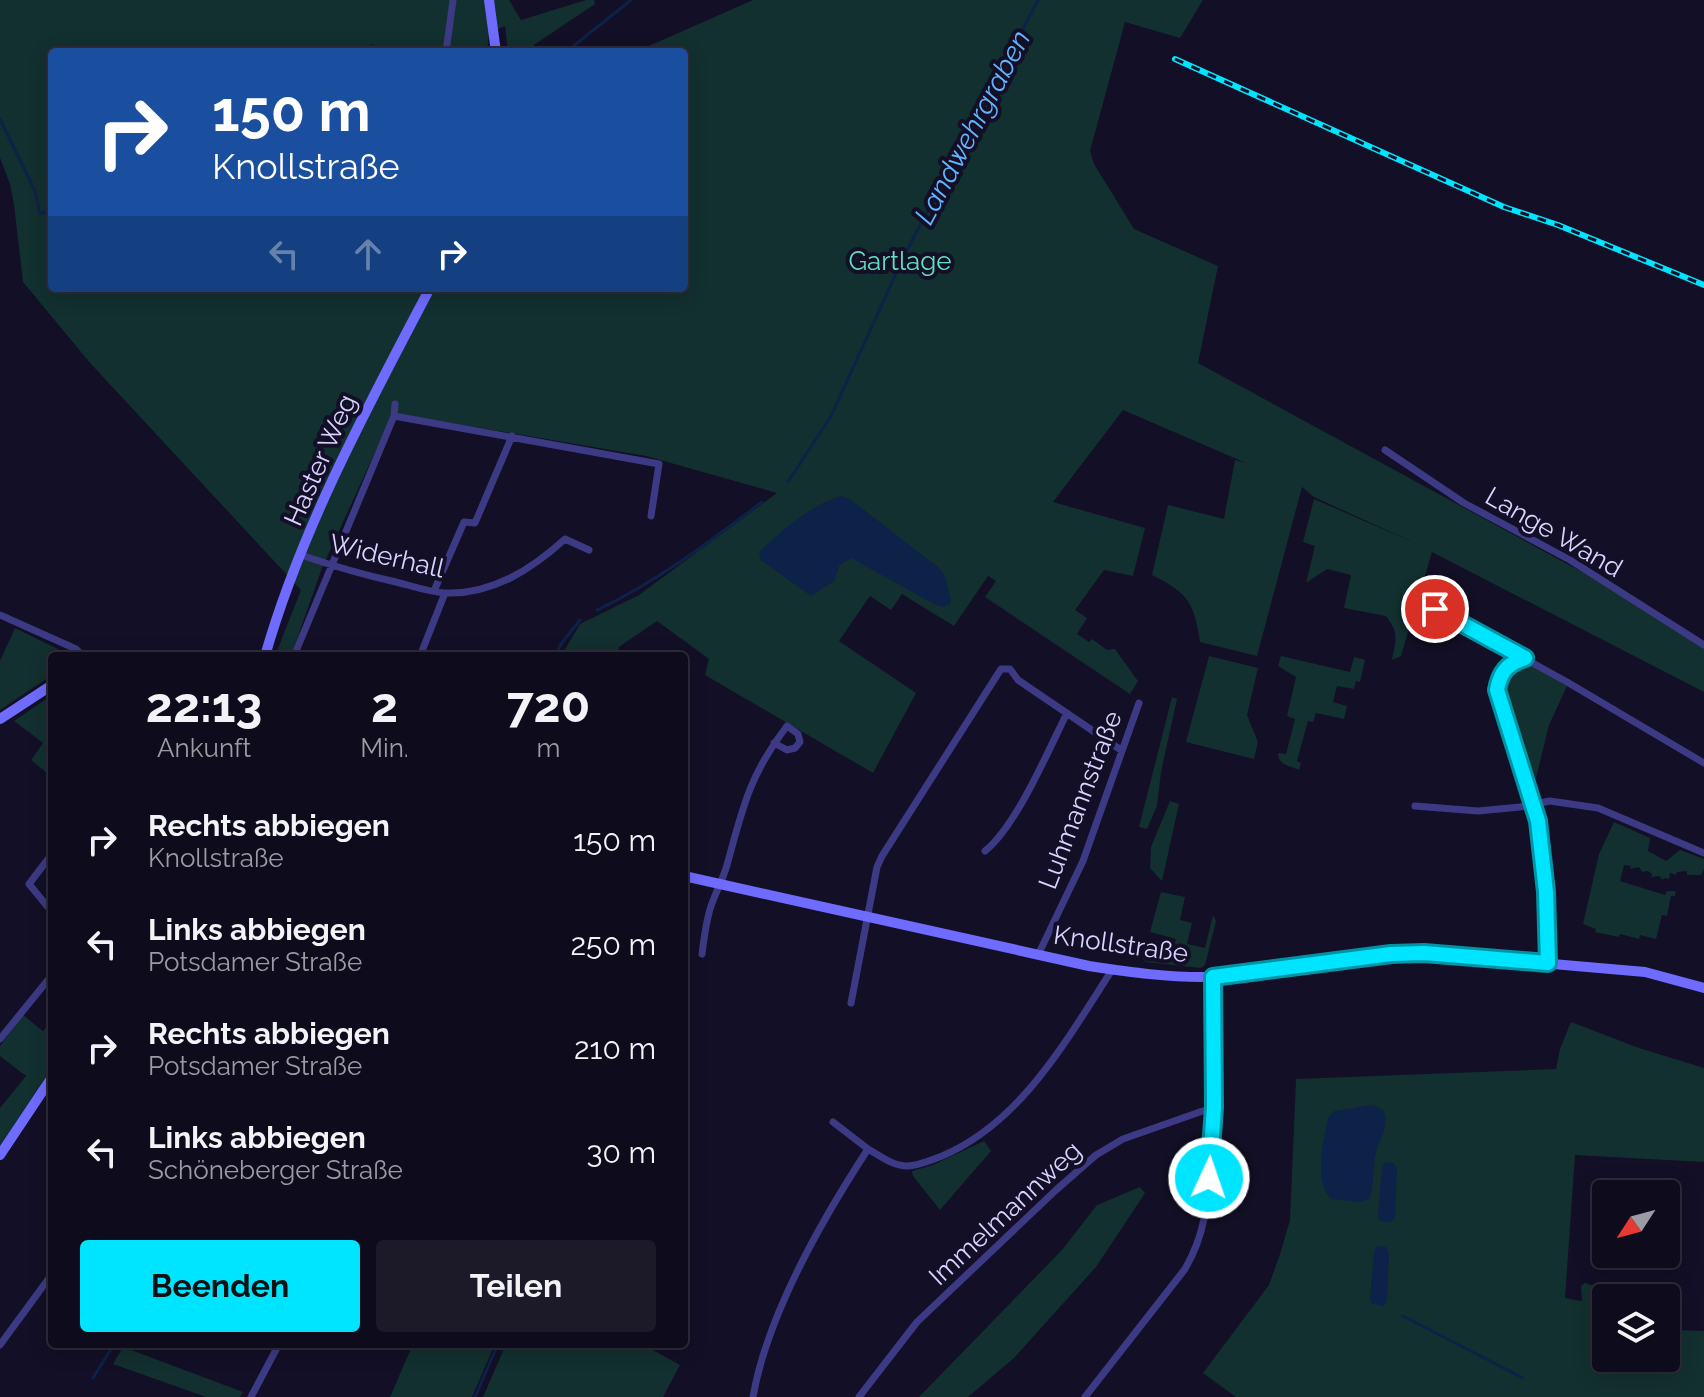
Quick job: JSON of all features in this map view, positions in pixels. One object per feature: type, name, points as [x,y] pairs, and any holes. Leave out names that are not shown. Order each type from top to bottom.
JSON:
[{"type":"street","points":[[447,48],[453,0]]},
{"type":"street","points":[[489,0],[495,48]]},
{"type":"street","name":"Haster Weg","points":[[266,652],[301,555],[364,413],[428,292]]},
{"type":"street","name":"Haster Weg","points":[[296,652],[394,416],[395,404]]},
{"type":"street","name":"Haster Weg","points":[[394,416],[659,464],[651,516]]},
{"type":"street","points":[[434,591],[464,522],[475,523],[512,436]]},
{"type":"street","name":"Lange Wand","points":[[1385,450],[1464,503],[1570,560],[1704,645]]},
{"type":"street","name":"Widerhall","points":[[301,555],[331,566],[445,593],[487,587],[512,577],[542,559],[565,539],[589,550]]},
{"type":"street","points":[[422,652],[445,593]]},
{"type":"street","points":[[1435,609],[1704,763]]},
{"type":"street","points":[[0,615],[79,652]]},
{"type":"street","points":[[1525,658],[1511,662],[1500,675],[1497,690],[1534,803],[1546,892],[1548,963]]},
{"type":"street","points":[[851,1003],[877,867],[1001,669],[1010,669],[1018,680],[1121,750]]},
{"type":"street","points":[[0,719],[48,688]]},
{"type":"street","name":"Luhmannstraße","points":[[1038,955],[1083,861],[1139,703]]},
{"type":"street","points":[[985,851],[998,840],[1067,713]]},
{"type":"street","points":[[702,954],[710,907],[720,884],[745,796],[759,765],[774,743]]},
{"type":"street","points":[[1415,806],[1478,811],[1550,801],[1598,808],[1704,853]]},
{"type":"street","points":[[48,859],[29,884],[48,907]]},
{"type":"street","name":"Knollstraße","points":[[688,877],[1112,970],[1213,977],[1391,954],[1424,953],[1645,972],[1704,988]]},
{"type":"street","points":[[833,1122],[868,1149],[894,1164],[907,1166],[942,1156],[982,1135],[1025,1094],[1112,970]]},
{"type":"street","points":[[1085,1397],[1185,1269],[1197,1248],[1208,1204],[1214,1107],[1213,977]]},
{"type":"street","points":[[2,1033],[48,980]]},
{"type":"street","points":[[0,1155],[48,1083]]},
{"type":"street","name":"Immelmannweg","points":[[859,1397],[917,1322],[1096,1155],[1123,1139],[1214,1107]]},
{"type":"street","points":[[753,1397],[771,1330],[790,1289],[844,1186],[868,1149]]},
{"type":"street","points":[[0,1345],[48,1279]]},
{"type":"street","points":[[251,1397],[277,1348]]},
{"type":"green space","name":"Gartlage","points":[[0,0],[450,0],[444,48],[48,48],[48,292],[688,292],[688,48],[644,48],[753,0],[1203,0],[1180,38],[1125,22],[1090,151],[1094,164],[1134,229],[1218,266],[1198,363],[1582,572],[1704,647],[1704,692],[1432,552],[1401,656],[1392,660],[1395,636],[1386,616],[1344,608],[1351,575],[1327,569],[1306,583],[1315,546],[1303,542],[1314,499],[1417,544],[1314,497],[1302,487],[1257,656],[1200,642],[1195,617],[1187,600],[1174,587],[1152,575],[1168,505],[1224,519],[1235,460],[1246,463],[1123,410],[1053,502],[1145,528],[1133,576],[1104,570],[1075,610],[1087,618],[1077,634],[1089,642],[1092,639],[1107,650],[1115,649],[1138,681],[1130,694],[985,597],[996,581],[988,576],[954,626],[902,594],[891,610],[870,596],[839,641],[916,693],[873,773],[705,675],[709,659],[657,621],[619,647],[617,652],[563,652],[580,624],[639,595],[777,493],[646,456],[393,413],[322,568],[292,652],[277,652],[301,590],[91,364],[23,282],[14,205],[0,158]]},
{"type":"green space","points":[[456,0],[509,0],[521,20],[594,0],[595,4],[533,48],[508,48],[505,26],[489,33],[487,48],[450,48]]},
{"type":"green space","points":[[15,628],[64,652],[48,652],[48,678],[0,710],[0,661]]},
{"type":"green space","points":[[1209,656],[1258,668],[1247,715],[1258,742],[1254,759],[1186,742]]},
{"type":"green space","points":[[1281,656],[1350,672],[1354,657],[1365,660],[1360,682],[1356,681],[1354,689],[1337,686],[1333,702],[1347,706],[1344,719],[1316,713],[1313,722],[1308,721],[1297,761],[1301,763],[1299,770],[1280,760],[1278,753],[1286,754],[1295,719],[1287,716],[1296,677],[1278,666]]},
{"type":"green space","points":[[1525,662],[1567,686],[1549,725],[1536,778],[1514,727],[1503,685],[1508,671]]},
{"type":"green space","points":[[1172,697],[1177,699],[1157,806],[1147,829],[1139,827]]},
{"type":"green space","points":[[48,698],[48,774],[31,760],[43,743],[14,721]]},
{"type":"green space","points":[[1170,801],[1179,804],[1162,881],[1150,868],[1151,847]]},
{"type":"green space","points":[[1614,822],[1650,838],[1648,851],[1666,861],[1680,850],[1704,859],[1701,875],[1677,872],[1676,875],[1670,873],[1669,879],[1663,880],[1659,876],[1651,877],[1652,874],[1642,872],[1639,867],[1630,869],[1631,866],[1624,865],[1620,881],[1665,895],[1667,891],[1676,891],[1675,896],[1671,896],[1667,916],[1662,915],[1656,939],[1640,935],[1639,939],[1620,934],[1619,937],[1595,932],[1596,929],[1583,924],[1599,854]]},
{"type":"green space","points":[[1161,892],[1185,897],[1180,920],[1192,923],[1187,944],[1205,948],[1213,915],[1216,921],[1205,965],[1201,968],[1146,962],[1143,959],[1145,953],[1171,959],[1176,939],[1150,932]]},
{"type":"green space","points":[[23,1015],[43,1031],[48,1025],[48,1073],[0,1146],[0,1108],[26,1076],[0,1056],[0,1046]]},
{"type":"green space","points":[[1571,1022],[1704,1068],[1704,1162],[1575,1155],[1565,1298],[1582,1301],[1581,1286],[1585,1283],[1592,1285],[1592,1372],[1680,1372],[1680,1330],[1704,1331],[1704,1397],[1236,1397],[1203,1373],[1269,1285],[1280,1254],[1290,1220],[1296,1079],[1556,1069]]},
{"type":"green space","points":[[984,1141],[991,1151],[940,1210],[912,1171],[933,1165]]},
{"type":"green space","points":[[1140,1187],[1145,1193],[1096,1267],[1014,1358],[968,1397],[919,1397],[1062,1250],[1097,1205]]},
{"type":"green space","points":[[122,1348],[126,1348],[243,1392],[240,1397],[206,1397],[113,1364]]},
{"type":"green space","points":[[411,1348],[493,1348],[472,1397],[390,1397]]},
{"type":"green space","points":[[504,1348],[649,1348],[680,1365],[663,1397],[483,1397]]},
{"type":"water","points":[[841,496],[850,499],[939,568],[945,576],[950,604],[942,607],[936,605],[851,558],[839,566],[834,581],[811,596],[761,560],[759,553],[762,549],[789,525],[808,511]]},
{"type":"water","points":[[1372,1105],[1383,1110],[1386,1121],[1376,1153],[1369,1199],[1360,1202],[1332,1199],[1326,1192],[1321,1172],[1322,1148],[1329,1116],[1334,1111]]},
{"type":"water","points":[[1385,1162],[1394,1163],[1397,1170],[1395,1217],[1392,1222],[1380,1221],[1378,1216]]},
{"type":"water","points":[[1377,1246],[1386,1247],[1389,1254],[1387,1301],[1384,1306],[1372,1304],[1370,1300]]},
{"type":"waterway","points":[[571,48],[631,0]]},
{"type":"waterway","name":"Landwehrgraben","points":[[905,254],[1038,0]]},
{"type":"waterway","points":[[0,119],[35,191],[40,214],[48,211]]},
{"type":"waterway","name":"Landwehrgraben","points":[[788,482],[831,416],[899,267]]},
{"type":"waterway","name":"Landwehrgraben","points":[[597,610],[662,574],[762,502]]},
{"type":"waterway","name":"Landwehrgraben","points":[[557,652],[580,620]]},
{"type":"waterway","points":[[1403,1316],[1523,1378]]},
{"type":"waterway","name":"Landwehrgraben","points":[[93,1378],[112,1348]]},
{"type":"waterway","points":[[475,1397],[496,1348]]},
{"type":"railway","points":[[1175,59],[1504,207],[1558,225],[1704,285]]},
{"type":"route","points":[[1209,1178],[1214,1107],[1213,977],[1391,954],[1424,953],[1548,963],[1546,892],[1538,821],[1497,690],[1500,675],[1511,662],[1525,658],[1435,609]]}]
